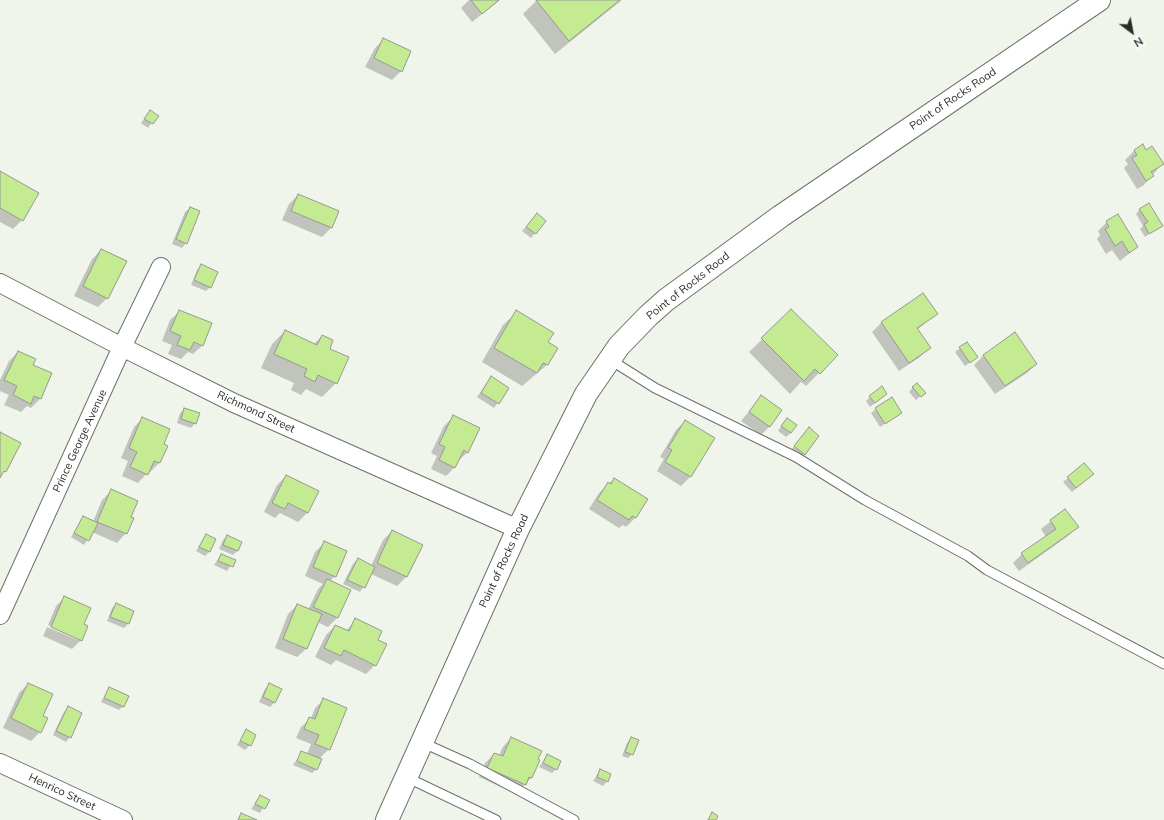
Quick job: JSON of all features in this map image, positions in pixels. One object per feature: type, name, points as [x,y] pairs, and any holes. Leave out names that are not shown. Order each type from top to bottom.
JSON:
[{"type":"street","name":"Point of Rocks Road","points":[[387,820],[518,529],[586,394],[609,359],[648,316],[693,280],[781,216],[1099,0]]},
{"type":"street","name":"Prince George Avenue","points":[[0,615],[122,347],[161,267]]},
{"type":"street","name":"Richmond Street","points":[[0,283],[122,347],[234,403],[518,529]]},
{"type":"street","name":"Henrico Street","points":[[0,763],[123,820]]},
{"type":"lane","points":[[609,359],[655,388],[796,457],[865,500],[968,556],[987,570],[1164,664]]},
{"type":"lane","points":[[422,742],[470,764],[574,820]]},
{"type":"lane","points":[[406,777],[496,820]]},
{"type":"building","points":[[471,0],[499,0],[482,14]]},
{"type":"building","points":[[536,0],[620,0],[569,41]]},
{"type":"building","points":[[383,38],[411,51],[402,72],[374,58]]},
{"type":"building","points":[[150,110],[159,116],[153,124],[144,119]]},
{"type":"building","points":[[1143,144],[1146,150],[1152,146],[1164,164],[1151,172],[1154,176],[1146,181],[1132,158],[1137,155],[1134,150]]},
{"type":"building","points":[[0,171],[39,193],[23,221],[0,208]]},
{"type":"building","points":[[298,194],[339,211],[332,228],[291,211]]},
{"type":"building","points":[[1149,203],[1163,226],[1149,234],[1144,224],[1148,222],[1139,209]]},
{"type":"building","points":[[190,207],[200,211],[187,244],[176,239]]},
{"type":"building","points":[[537,213],[546,221],[536,234],[526,227]]},
{"type":"building","points":[[1118,214],[1138,247],[1129,253],[1122,241],[1115,246],[1105,229],[1109,227],[1106,221]]},
{"type":"building","points":[[101,249],[127,261],[108,299],[83,286]]},
{"type":"building","points":[[201,264],[218,272],[211,288],[194,280]]},
{"type":"building","points":[[923,293],[938,314],[917,328],[931,348],[909,363],[881,322]]},
{"type":"building","points":[[791,309],[838,355],[820,374],[815,369],[804,381],[761,338]]},
{"type":"building","points":[[179,310],[212,323],[203,346],[194,342],[190,350],[177,345],[181,336],[170,331]]},
{"type":"building","points":[[516,310],[554,333],[548,342],[558,348],[548,365],[543,363],[537,373],[494,348]]},
{"type":"building","points":[[285,330],[317,345],[322,335],[333,340],[330,349],[349,357],[337,384],[318,375],[315,382],[304,376],[307,369],[274,354]]},
{"type":"building","points":[[1015,332],[1037,364],[1005,386],[983,355]]},
{"type":"building","points":[[967,342],[978,357],[970,363],[959,347]]},
{"type":"building","points":[[18,351],[36,359],[33,365],[52,373],[41,399],[34,396],[31,404],[13,395],[17,386],[4,380]]},
{"type":"building","points":[[491,376],[509,388],[499,404],[481,393]]},
{"type":"building","points":[[917,383],[926,393],[921,397],[912,387]]},
{"type":"building","points":[[882,386],[887,394],[875,403],[869,396]]},
{"type":"building","points":[[761,395],[782,410],[770,427],[749,412]]},
{"type":"building","points":[[892,397],[902,413],[885,424],[875,408]]},
{"type":"building","points":[[184,408],[200,413],[196,424],[181,419]]},
{"type":"building","points":[[453,415],[480,428],[468,453],[464,450],[455,468],[439,460],[445,447],[439,444]]},
{"type":"building","points":[[142,417],[170,429],[164,444],[168,446],[160,463],[154,461],[148,475],[130,467],[137,452],[129,448]]},
{"type":"building","points":[[787,418],[797,425],[791,433],[781,426]]},
{"type":"building","points":[[685,420],[715,438],[691,477],[665,462],[672,450],[668,448]]},
{"type":"building","points":[[809,427],[819,436],[805,455],[794,446]]},
{"type":"building","points":[[0,432],[21,443],[6,472],[4,471],[0,478]]},
{"type":"building","points":[[1084,463],[1094,474],[1076,488],[1067,477]]},
{"type":"building","points":[[286,475],[319,491],[308,513],[288,503],[285,509],[272,503]]},
{"type":"building","points":[[614,478],[648,499],[636,518],[632,516],[629,520],[597,500],[608,482],[611,484]]},
{"type":"building","points":[[111,489],[138,501],[131,517],[134,518],[127,534],[97,522]]},
{"type":"building","points":[[1065,509],[1079,527],[1028,563],[1021,553],[1056,529],[1050,520]]},
{"type":"building","points":[[83,516],[98,523],[89,541],[74,533]]},
{"type":"building","points":[[392,530],[423,545],[407,577],[377,563]]},
{"type":"building","points":[[206,534],[216,539],[210,552],[199,547]]},
{"type":"building","points":[[227,535],[242,542],[238,551],[223,545]]},
{"type":"building","points":[[324,541],[347,551],[336,577],[313,567]]},
{"type":"building","points":[[221,554],[236,560],[233,567],[218,561]]},
{"type":"building","points":[[358,558],[375,567],[365,588],[347,580]]},
{"type":"building","points":[[327,579],[351,590],[338,618],[313,607]]},
{"type":"building","points":[[64,596],[91,608],[84,624],[88,626],[82,641],[51,627]]},
{"type":"building","points":[[116,603],[134,611],[129,624],[110,617]]},
{"type":"building","points":[[297,604],[322,614],[307,649],[283,639]]},
{"type":"building","points":[[355,618],[382,631],[378,640],[387,644],[376,666],[344,650],[341,656],[324,648],[335,625],[349,631]]},
{"type":"building","points":[[28,683],[53,694],[43,716],[48,718],[41,733],[11,718]]},
{"type":"building","points":[[269,683],[282,689],[275,703],[263,697]]},
{"type":"building","points":[[109,687],[129,696],[124,707],[104,698]]},
{"type":"building","points":[[323,698],[347,708],[330,750],[315,744],[319,735],[304,729],[309,717],[315,719]]},
{"type":"building","points":[[68,706],[82,713],[71,738],[56,731]]},
{"type":"building","points":[[246,729],[256,735],[251,746],[240,741]]},
{"type":"building","points":[[511,737],[542,751],[538,759],[540,760],[532,778],[529,777],[526,785],[487,768],[494,753],[503,756]]},
{"type":"building","points":[[631,737],[639,740],[633,755],[625,752]]},
{"type":"building","points":[[301,751],[322,759],[317,770],[297,761]]},
{"type":"building","points":[[547,754],[561,761],[557,770],[543,763]]},
{"type":"building","points":[[600,769],[611,774],[608,782],[597,777]]},
{"type":"building","points":[[260,795],[270,800],[265,809],[255,804]]},
{"type":"building","points":[[712,812],[718,816],[716,820],[708,820]]},
{"type":"building","points":[[241,813],[257,820],[238,820]]}]
